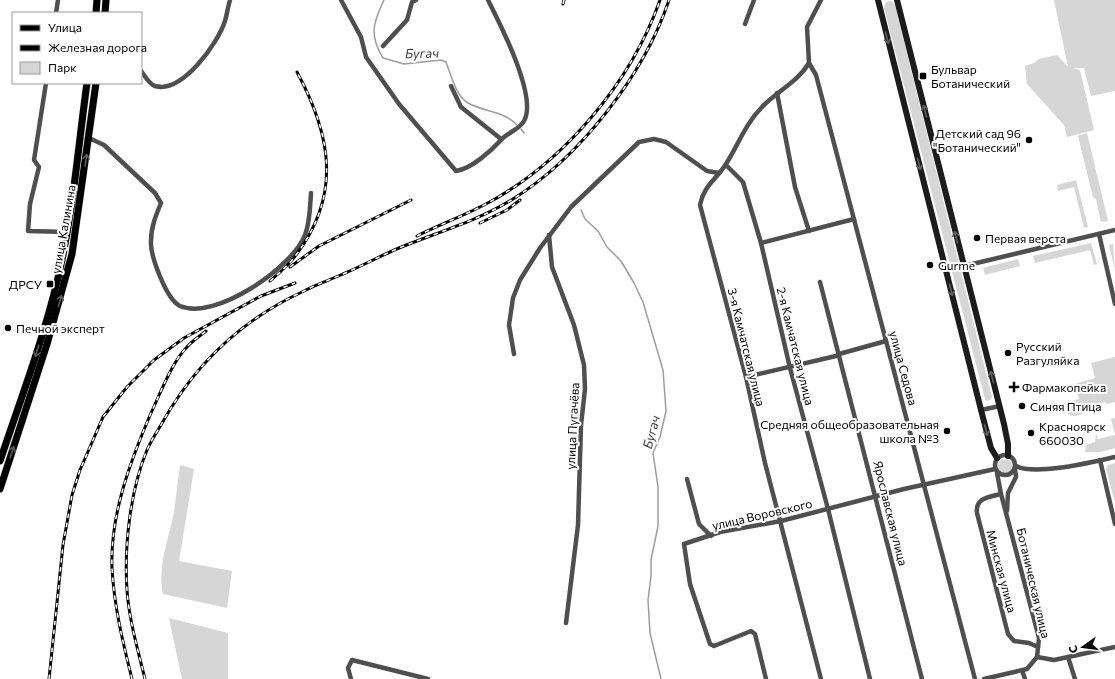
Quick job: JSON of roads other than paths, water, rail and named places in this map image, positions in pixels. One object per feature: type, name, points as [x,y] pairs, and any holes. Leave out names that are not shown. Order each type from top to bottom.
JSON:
[{"type":"main road","points":[[94,12],[97,0]]},
{"type":"main road","points":[[105,12],[106,0]]},
{"type":"main road","name":"улица Калинина","points":[[0,461],[49,312],[67,232],[87,84]]},
{"type":"main road","name":"улица Калинина","points":[[0,489],[47,344],[72,254],[96,84]]},
{"type":"street","points":[[56,12],[58,0]]},
{"type":"street","points":[[142,73],[148,82],[155,86],[166,87],[191,73],[212,45],[225,22],[230,0]]},
{"type":"street","points":[[341,0],[361,37],[366,57],[399,104],[453,169],[460,170],[488,153],[501,139],[524,121],[528,111],[528,95],[521,74],[488,0]]},
{"type":"street","points":[[383,46],[407,20],[412,2],[416,0]]},
{"type":"street","points":[[745,24],[754,0]]},
{"type":"street","points":[[514,354],[509,325],[513,298],[520,280],[549,235],[575,202],[639,142],[654,139],[666,142],[707,171],[719,173],[726,165],[747,127],[761,108],[777,92],[798,78],[809,63],[808,27],[821,0]]},
{"type":"street","points":[[878,0],[981,410],[991,448],[997,458]]},
{"type":"street","points":[[897,0],[1000,406],[1008,444],[1008,456]]},
{"type":"street","name":"улица Седова","points":[[809,63],[816,75],[975,679]]},
{"type":"street","points":[[46,84],[34,160],[39,167],[30,204],[28,231],[67,232]]},
{"type":"street","points":[[451,86],[461,107],[501,139]]},
{"type":"street","points":[[777,92],[795,187],[809,231]]},
{"type":"street","points":[[89,138],[104,145],[155,193],[161,203],[153,224],[150,242],[154,259],[165,288],[175,302],[188,308],[207,306],[232,300],[251,289],[279,268],[305,236],[308,224],[311,193]]},
{"type":"street","name":"2-я Камчатская улица","points":[[726,165],[743,182],[761,243],[790,368],[828,509],[870,679]]},
{"type":"street","name":"3-я Камчатская улица","points":[[719,173],[708,184],[700,205],[746,377],[765,463],[821,679]]},
{"type":"street","points":[[761,243],[809,231],[818,227],[854,219]]},
{"type":"street","points":[[964,266],[1115,230]]},
{"type":"street","points":[[1099,234],[1115,304]]},
{"type":"street","name":"улица Пугачёва","points":[[549,235],[552,267],[574,325],[584,365],[585,389],[581,425],[578,526],[566,623]]},
{"type":"street","name":"Ярославская улица","points":[[820,282],[922,679]]},
{"type":"street","points":[[746,377],[790,368],[886,341]]},
{"type":"street","points":[[981,410],[1000,406]]},
{"type":"street","points":[[1004,455],[1008,456],[1014,460],[1015,468],[1008,476],[1002,476],[996,471],[995,463],[997,458],[1004,455]]},
{"type":"street","points":[[1015,468],[1022,470],[1046,469],[1115,457]]},
{"type":"street","points":[[1100,460],[1115,524]]},
{"type":"street","name":"Ботаническая улица","points":[[1007,514],[1008,492],[1016,477],[1015,468]]},
{"type":"street","name":"улица Воровского","points":[[766,679],[755,634],[751,631],[714,646],[710,644],[690,584],[683,547],[686,542],[781,522],[876,496],[924,485],[996,471]]},
{"type":"street","name":"Ботаническая улица","points":[[996,471],[1039,638],[1037,657]]},
{"type":"street","points":[[687,479],[699,524],[711,536]]},
{"type":"street","name":"Минская улица","points":[[1001,494],[981,500],[977,504],[976,513],[1008,634],[1014,642],[1029,643],[1038,647]]},
{"type":"street","points":[[984,679],[1022,670],[1032,664],[1037,657],[1054,660],[1112,647]]},
{"type":"street","points":[[1068,657],[1075,679]]},
{"type":"street","points":[[351,679],[348,668],[352,660],[428,679]]},
{"type":"street","points":[[1022,670],[1025,679]]},
{"type":"waterway","name":"Бугач","points":[[384,0],[377,16],[374,29],[374,36],[383,58],[404,64],[441,60],[446,62],[454,85],[464,100],[474,106],[500,114],[512,120],[517,125]]},
{"type":"waterway","points":[[521,129],[524,133]]},
{"type":"waterway","name":"Бугач","points":[[581,210],[585,219],[598,231],[607,247],[621,261],[634,283],[643,302],[663,370],[666,411],[660,437],[653,453],[658,487],[658,526],[651,560],[648,600],[650,633],[661,679]]},
{"type":"railway","points":[[563,4],[564,0]]},
{"type":"railway","points":[[417,236],[469,213],[514,187],[542,166],[567,143],[591,118],[613,90],[647,31],[660,0]]},
{"type":"railway","points":[[145,679],[134,635],[127,590],[126,556],[132,501],[136,483],[147,450],[174,403],[188,383],[221,346],[240,330],[281,303],[314,286],[399,248],[486,214],[513,199],[538,181],[562,161],[607,112],[644,57],[669,0]]},
{"type":"railway","points":[[270,281],[293,259],[311,232],[320,210],[325,187],[326,164],[324,142],[318,119],[309,95],[297,72]]},
{"type":"railway","points":[[290,267],[319,246],[411,200]]},
{"type":"railway","points":[[480,223],[507,210],[520,200]]},
{"type":"railway","points":[[49,679],[63,545],[72,495],[80,470],[103,417],[127,387],[154,360],[184,338],[261,296],[295,283]]},
{"type":"railway","points":[[132,679],[119,624],[113,582],[112,548],[118,509],[136,450],[167,378],[182,353],[191,343],[206,331]]},
{"type":"place","name":"Бульвар Ботанический","points":[[923,76]]},
{"type":"place","name":"Детский сад 96 \"Ботанический\"","points":[[1029,140]]},
{"type":"place","name":"Первая верста","points":[[977,238]]},
{"type":"place","name":"Gurme","points":[[930,265]]},
{"type":"place","name":"ДРСУ","points":[[50,284]]},
{"type":"place","name":"Печной эксперт","points":[[8,328]]},
{"type":"place","name":"Русский Разгуляйка","points":[[1008,353]]},
{"type":"place","name":"Фармакопейка","points":[[1014,387]]},
{"type":"place","name":"Синяя Птица","points":[[1022,406]]},
{"type":"place","name":"Средняя общеобразовательная школа №3","points":[[947,431]]},
{"type":"place","name":"Красноярск 660030","points":[[1031,433]]}]
